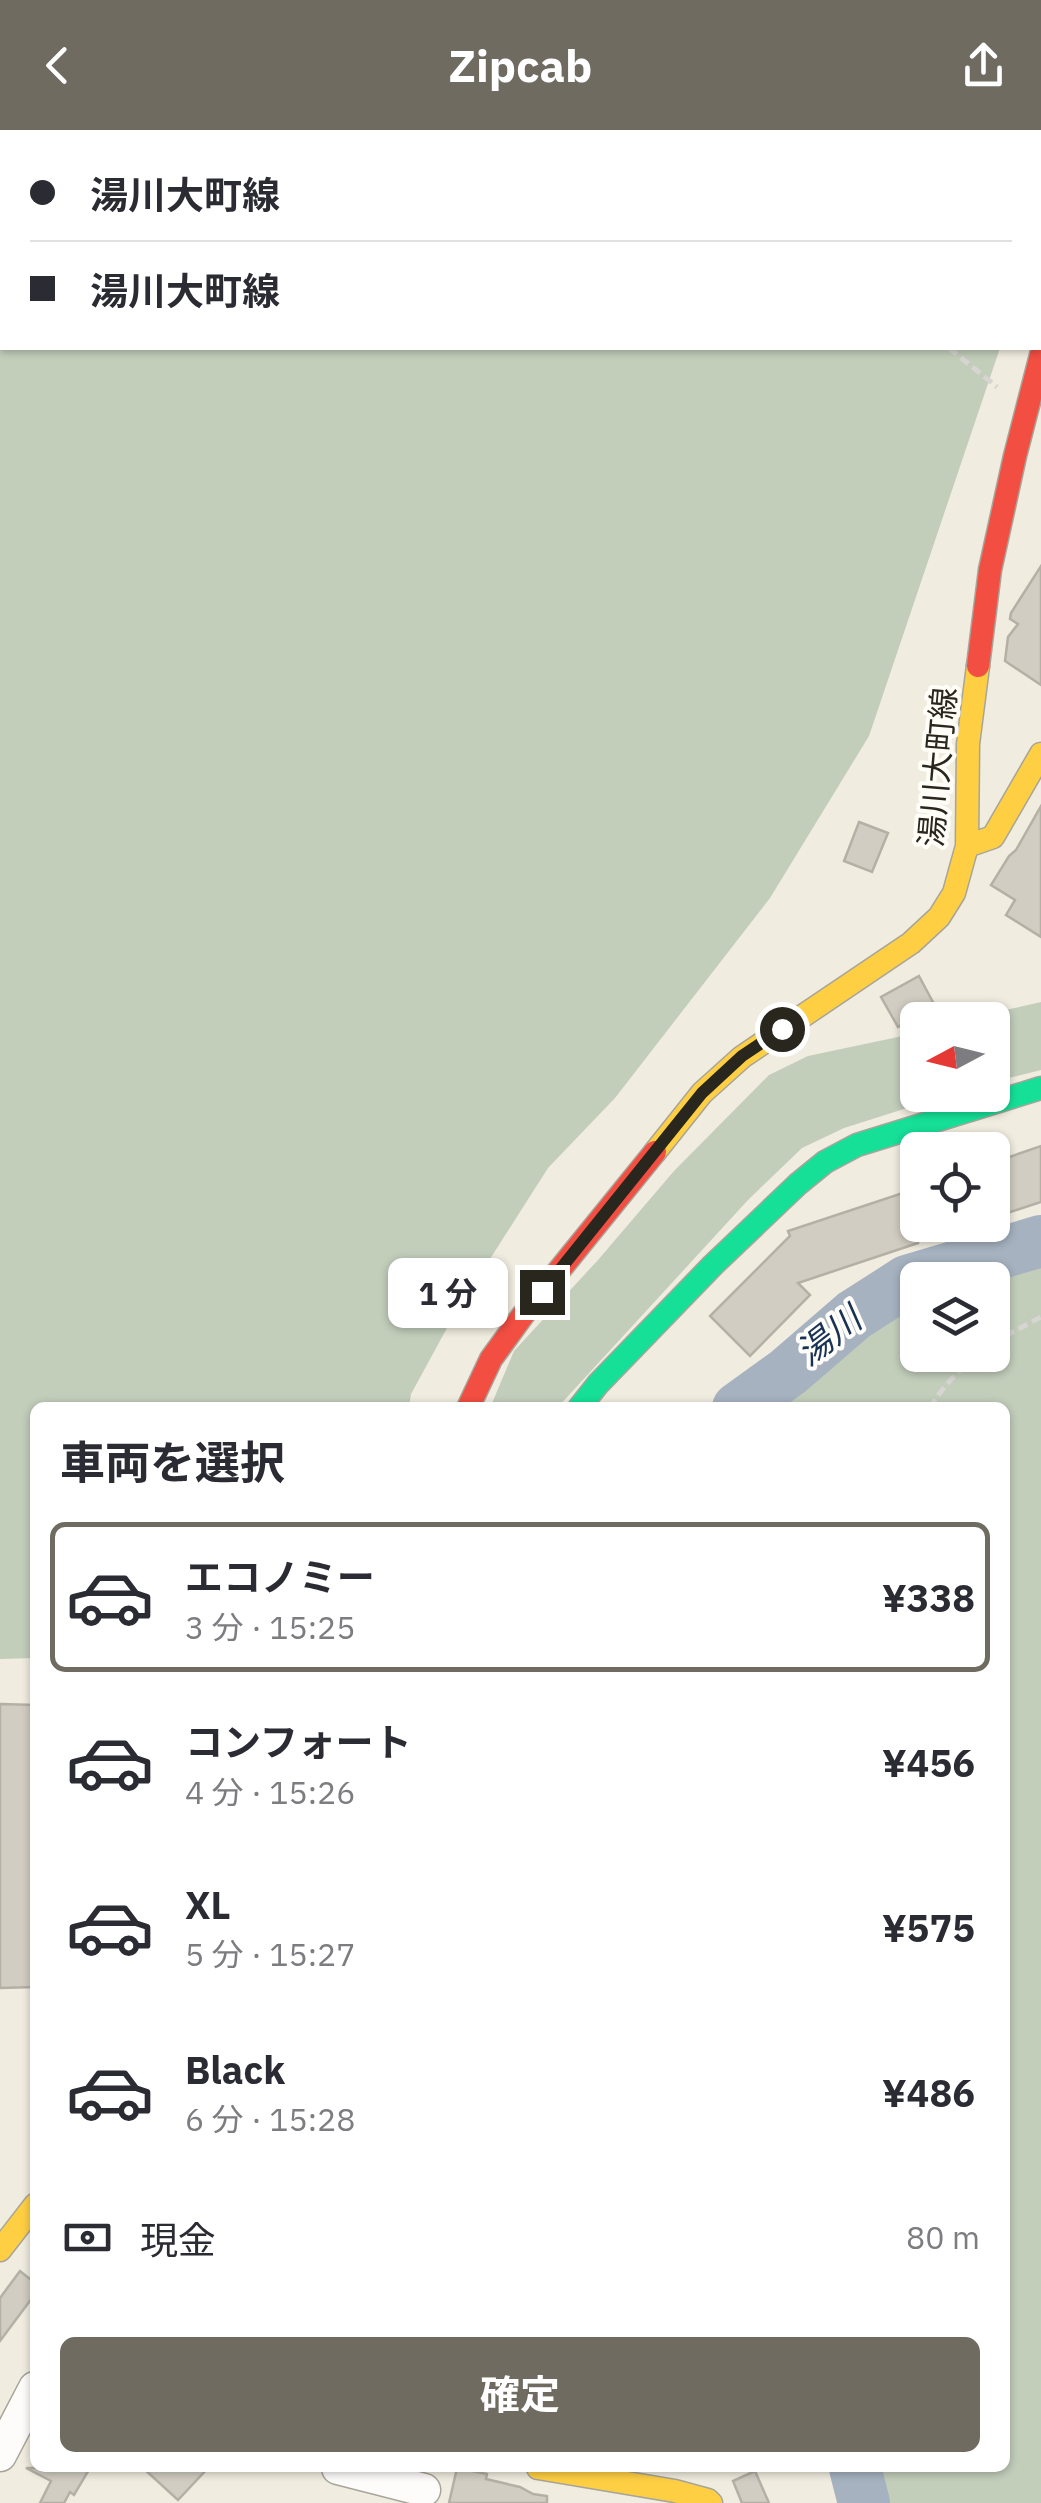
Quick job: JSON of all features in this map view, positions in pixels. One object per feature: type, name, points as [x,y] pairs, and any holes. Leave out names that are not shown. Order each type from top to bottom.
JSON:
[{"type":"main road","name":"湯川大町線","points":[[471,1402],[492,1360],[523,1315],[702,1093],[742,1056],[911,943],[939,917],[954,893],[967,846],[968,744],[990,570],[1034,416],[1041,355]]},
{"type":"main road","points":[[967,846],[993,837],[1041,754]]},
{"type":"main road","points":[[584,1402],[713,1265],[826,1162],[857,1145],[1041,1088]]},
{"type":"main road","points":[[0,2250],[30,2211]]},
{"type":"main road","points":[[562,2472],[675,2491],[710,2503]]},
{"type":"street","points":[[0,2455],[30,2398]]},
{"type":"street","points":[[356,2472],[425,2487]]},
{"type":"path","points":[[951,350],[1034,416]]},
{"type":"path","points":[[1010,1334],[1041,1318]]},
{"type":"path","points":[[934,1402],[956,1372]]},
{"type":"green space","points":[[0,350],[999,350],[869,736],[770,898],[615,1098],[548,1168],[453,1317],[410,1402],[30,1402],[30,1658],[0,1659]]},
{"type":"green space","points":[[1041,1002],[1041,1070],[1010,1078],[1010,1009]]},
{"type":"green space","points":[[900,1037],[900,1110],[844,1128],[802,1148],[748,1200],[563,1402],[493,1402],[514,1351],[674,1171],[769,1075],[808,1056]]},
{"type":"green space","points":[[1041,1263],[1041,2503],[877,2503],[867,2472],[1010,2472],[1010,1402],[785,1402],[881,1325],[900,1316],[900,1372],[1010,1372],[1010,1273]]},
{"type":"building","points":[[1041,566],[1041,685],[1005,661],[1008,637],[1018,624],[1010,619],[1011,613]]},
{"type":"building","points":[[1041,806],[1041,937],[1006,915],[1015,900],[991,885]]},
{"type":"building","points":[[859,822],[888,833],[872,872],[844,861]]},
{"type":"building","points":[[919,976],[933,1002],[900,1002],[898,1027],[881,997]]},
{"type":"building","points":[[1041,1146],[1041,1202],[1010,1212],[1010,1157]]},
{"type":"building","points":[[900,1194],[900,1242],[918,1243],[798,1283],[810,1295],[750,1356],[710,1316],[790,1236],[788,1231]]},
{"type":"building","points":[[0,1704],[30,1705],[30,1987],[0,1988]]},
{"type":"building","points":[[20,2271],[30,2279],[30,2301],[0,2341],[0,2298]]},
{"type":"building","points":[[34,2472],[88,2472],[74,2495],[70,2492],[64,2503],[40,2503],[51,2481]]},
{"type":"building","points":[[147,2472],[204,2472],[178,2500]]},
{"type":"building","points":[[456,2472],[487,2474],[486,2479],[547,2496],[547,2503],[449,2503]]},
{"type":"building","points":[[755,2472],[769,2503],[742,2503],[733,2481]]},
{"type":"waterway","name":"湯川","points":[[746,1402],[854,1315],[907,1281],[1041,1241]]},
{"type":"waterway","name":"湯川","points":[[856,2472],[864,2503]]},
{"type":"traffic: fast","points":[[584,1402],[713,1265],[825,1162],[857,1145],[1041,1088]]},
{"type":"traffic: slow","points":[[655,1152],[702,1093],[742,1057],[911,943],[939,917],[954,893],[967,846],[968,744],[978,666]]},
{"type":"traffic: slow","points":[[967,846],[993,837],[1041,754]]},
{"type":"traffic: slow","points":[[0,2250],[30,2211]]},
{"type":"traffic: slow","points":[[562,2472],[675,2491],[711,2503]]},
{"type":"traffic: jam","points":[[978,666],[990,570],[1041,355]]},
{"type":"traffic: jam","points":[[471,1402],[491,1359],[523,1315],[655,1152]]},
{"type":"route","points":[[542,1292],[702,1093],[742,1056],[782,1029]]}]
